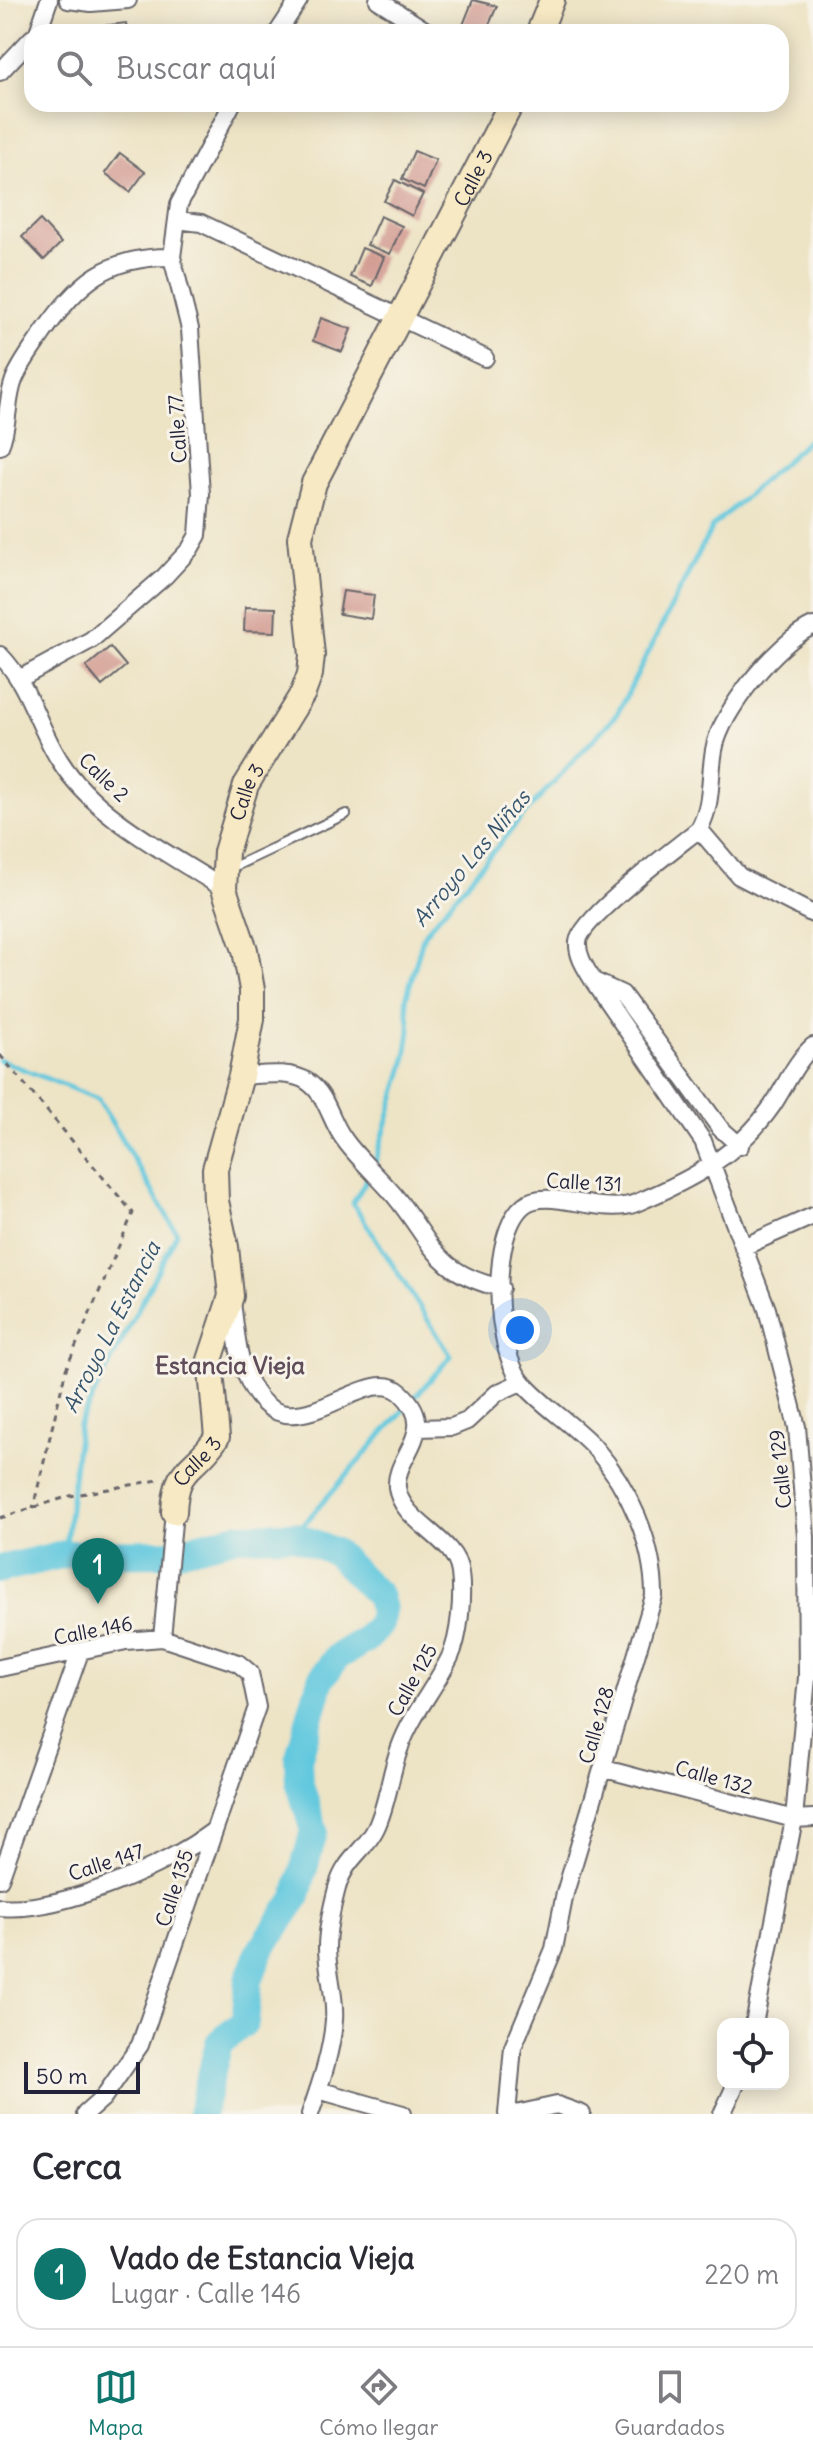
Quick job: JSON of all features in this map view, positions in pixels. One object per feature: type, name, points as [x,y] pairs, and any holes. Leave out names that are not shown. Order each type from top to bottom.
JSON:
[{"type":"street","points":[[41,24],[49,0]]},
{"type":"street","points":[[68,0],[91,3],[128,0]]},
{"type":"street","points":[[283,24],[299,0]]},
{"type":"street","points":[[378,0],[416,24]]},
{"type":"street","points":[[542,24],[552,0]]},
{"type":"street","points":[[0,72],[24,46]]},
{"type":"street","name":"Calle 77","points":[[19,679],[91,640],[165,576],[190,549],[198,535],[201,494],[190,329],[172,257],[179,204],[193,172],[227,112]]},
{"type":"street","name":"Calle 3","points":[[174,1512],[175,1486],[181,1475],[217,1437],[210,1360],[231,1296],[226,1247],[216,1201],[215,1169],[241,1076],[252,1019],[252,990],[245,950],[224,880],[235,817],[246,785],[303,693],[310,674],[312,655],[300,538],[303,515],[314,483],[507,112]]},
{"type":"street","points":[[177,220],[201,223],[485,358]]},
{"type":"street","points":[[0,446],[14,381],[22,365],[83,283],[127,261],[145,256],[172,257]]},
{"type":"street","points":[[813,626],[802,630],[764,669],[721,724],[714,748],[708,814],[699,829],[739,876],[813,914]]},
{"type":"street","name":"Calle 2","points":[[0,655],[19,679],[60,762],[78,784],[112,814],[224,880]]},
{"type":"street","name":"Calle 129","points":[[699,829],[604,907],[583,930],[578,941],[581,959],[594,982],[631,1032],[652,1071],[697,1131],[713,1165],[767,1309],[792,1403],[802,1472],[807,1677],[794,1819],[755,2018]]},
{"type":"street","points":[[594,982],[622,994],[720,1128],[740,1146]]},
{"type":"street","name":"Calle 131","points":[[521,1382],[505,1344],[501,1288],[503,1237],[513,1216],[526,1202],[547,1198],[617,1208],[634,1204],[713,1165],[740,1146],[813,1046]]},
{"type":"street","points":[[241,1076],[292,1075],[308,1081],[323,1097],[343,1139],[413,1218],[426,1245],[440,1260],[476,1282],[501,1288]]},
{"type":"street","points":[[743,1247],[813,1216]]},
{"type":"street","points":[[231,1296],[241,1361],[249,1380],[264,1401],[282,1412],[300,1415],[316,1412],[364,1387],[383,1384],[398,1389],[409,1401],[418,1428],[452,1427],[467,1421],[497,1393],[521,1382]]},
{"type":"street","name":"Calle 128","points":[[507,2114],[513,2047],[554,1949],[565,1893],[605,1769],[654,1596],[654,1573],[636,1517],[618,1480],[593,1446],[521,1382]]},
{"type":"street","name":"Calle 125","points":[[310,2114],[334,2021],[327,1948],[338,1884],[349,1859],[375,1830],[409,1724],[451,1654],[458,1613],[459,1567],[451,1553],[400,1498],[396,1484],[418,1428]]},
{"type":"street","points":[[162,1638],[174,1512]]},
{"type":"street","name":"Calle 146","points":[[0,1668],[126,1641],[162,1638],[238,1663]]},
{"type":"street","points":[[0,1879],[80,1652]]},
{"type":"street","name":"Calle 135","points":[[85,2114],[103,2098],[140,2045],[257,1707],[250,1673],[238,1663]]},
{"type":"street","name":"Calle 132","points":[[605,1769],[794,1819],[813,1818]]},
{"type":"street","name":"Calle 147","points":[[0,1907],[41,1904],[146,1873],[214,1830]]},
{"type":"street","points":[[318,2090],[403,2114]]},
{"type":"street","points":[[722,2114],[733,2090]]},
{"type":"street","points":[[516,2114],[557,2105],[582,2114]]},
{"type":"lane","points":[[224,880],[346,814]]},
{"type":"path","points":[[0,1055],[133,1213],[66,1369],[33,1508]]},
{"type":"path","points":[[0,1518],[70,1496],[181,1475]]},
{"type":"building","points":[[473,0],[497,6],[489,24],[463,24]]},
{"type":"building","points":[[414,151],[436,160],[424,189],[402,179]]},
{"type":"building","points":[[120,153],[145,172],[130,192],[105,173]]},
{"type":"building","points":[[395,180],[423,194],[412,216],[384,201]]},
{"type":"building","points":[[380,216],[402,226],[390,254],[367,245]]},
{"type":"building","points":[[40,220],[61,243],[44,260],[22,237]]},
{"type":"building","points":[[362,248],[384,257],[372,286],[350,277]]},
{"type":"building","points":[[321,318],[351,329],[342,352],[313,341]]},
{"type":"building","points":[[343,591],[374,595],[371,619],[339,614]]},
{"type":"building","points":[[245,607],[276,608],[275,632],[244,631]]},
{"type":"building","points":[[110,647],[126,666],[102,686],[86,667]]},
{"type":"waterway","name":"Arroyo Las Niñas","points":[[374,1166],[405,1063],[410,1030],[406,999],[424,934],[527,811],[617,714],[712,527],[813,436]]},
{"type":"waterway","name":"Arroyo La Estancia","points":[[0,1060],[98,1099],[177,1233],[79,1424],[65,1554]]},
{"type":"waterway","name":"Arroyo Las Niñas","points":[[294,1535],[451,1356],[353,1203],[369,1175]]},
{"type":"waterway","points":[[0,1569],[65,1554],[171,1553],[238,1536],[294,1535],[335,1552],[378,1595],[382,1609],[380,1624],[365,1640],[337,1657],[321,1679],[298,1760],[299,1781],[314,1831],[296,1898],[260,1951],[249,1980],[245,2022],[219,2043],[201,2114]]},
{"type":"place","name":"Vado de Estancia Vieja","points":[[98,1604]]},
{"type":"district","name":"Estancia Vieja","points":[[230,1365]]}]
